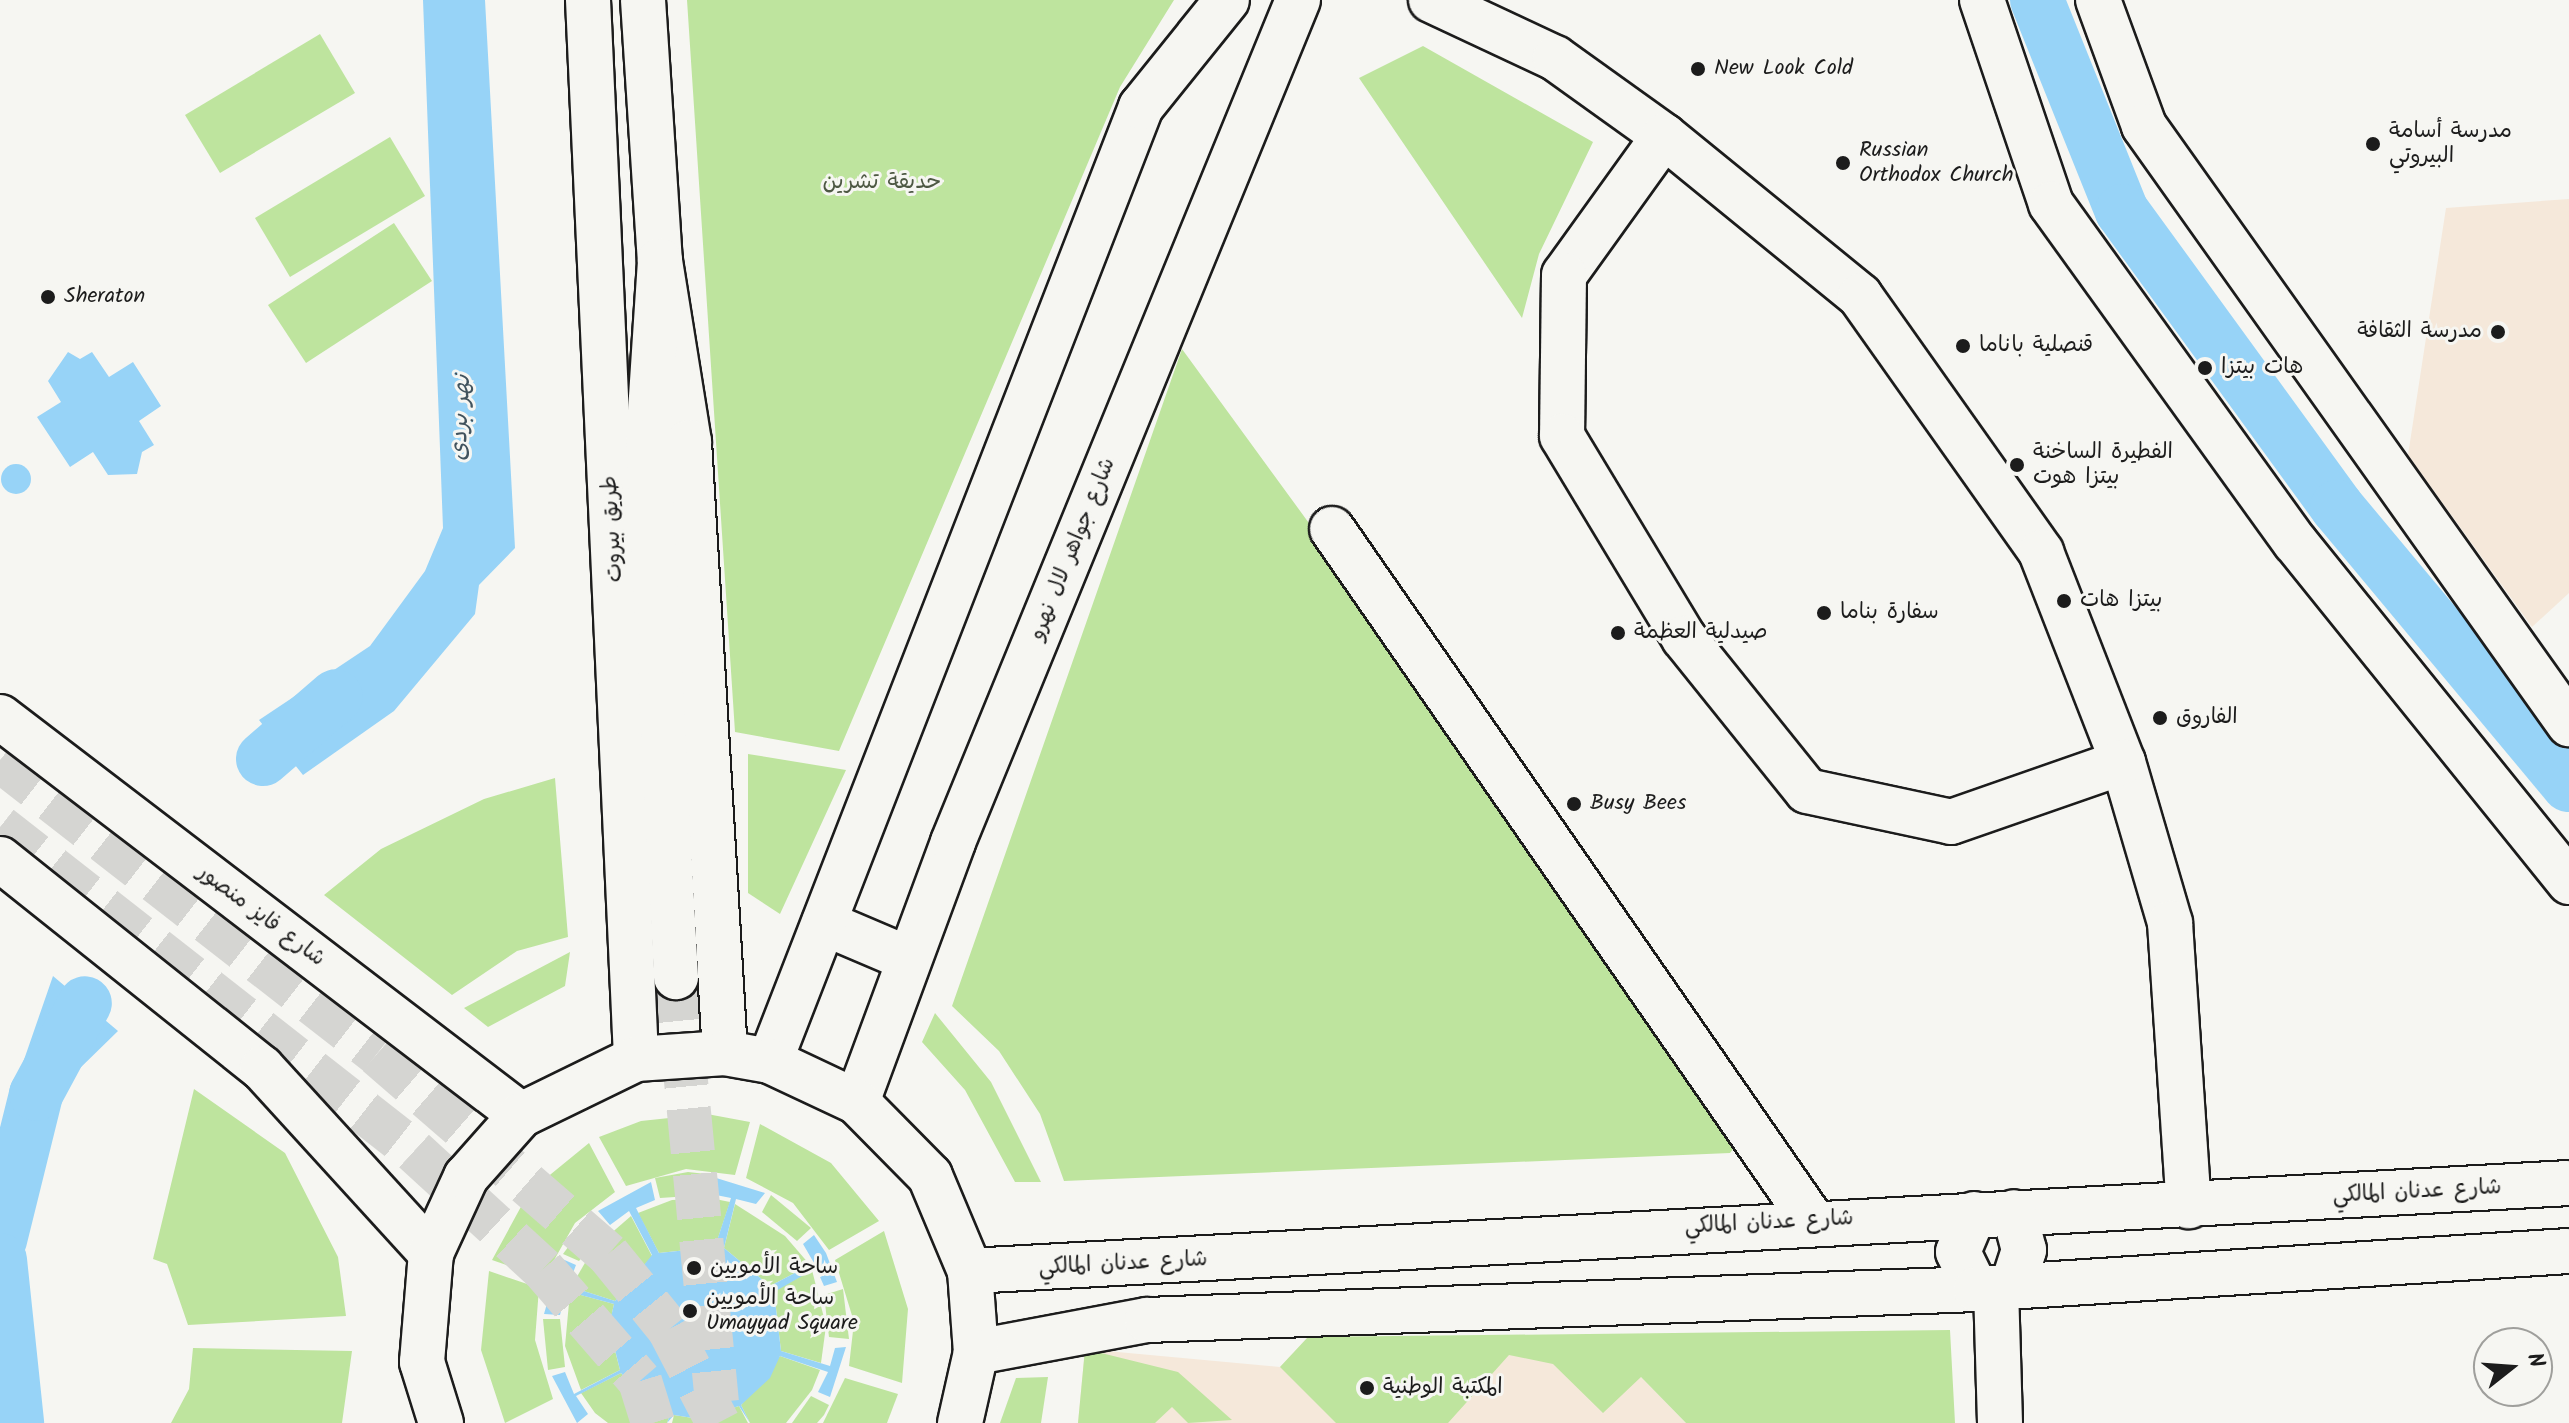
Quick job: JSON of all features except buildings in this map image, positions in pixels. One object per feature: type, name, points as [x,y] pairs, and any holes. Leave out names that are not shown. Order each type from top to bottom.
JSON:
[{"type":"main road","name":"طريق بيروت","points":[[588,0],[636,1059]]},
{"type":"main road","points":[[643,0],[660,261],[689,442],[725,1053]]},
{"type":"main road","points":[[770,1061],[1141,107],[1227,0]]},
{"type":"main road","name":"شارع جواهر لال نهرو","points":[[857,1102],[909,959],[1298,0]]},
{"type":"main road","points":[[1431,0],[1555,58],[1664,136],[1860,296],[2041,552],[2123,762],[2170,923],[2189,1206]]},
{"type":"main road","points":[[1982,0],[2051,204],[2295,542],[2569,882]]},
{"type":"main road","points":[[2098,0],[2144,126],[2569,724]]},
{"type":"main road","points":[[1664,136],[1564,275],[1562,436],[1684,638],[1807,791],[1951,822],[2123,762]]},
{"type":"main road","points":[[660,261],[648,442],[676,977]]},
{"type":"main road","points":[[1332,529],[1811,1219]]},
{"type":"main road","name":"شارع فايز منصور","points":[[0,717],[521,1115]]},
{"type":"main road","points":[[0,859],[262,1068],[431,1253]]},
{"type":"main road","points":[[824,923],[909,959]]},
{"type":"main road","points":[[441,1423],[422,1362],[431,1253],[466,1177],[521,1115],[636,1059],[725,1053],[770,1061],[857,1102],[930,1176],[970,1271],[976,1352],[960,1423]]},
{"type":"main road","name":"شارع عدنان المالكي","points":[[970,1271],[1811,1219],[2189,1206],[2569,1183]]},
{"type":"main road","points":[[1995,1288],[1958,1252],[1994,1213],[2024,1250],[1995,1288],[2000,1423]]},
{"type":"main road","points":[[976,1352],[1147,1320],[1995,1288],[2569,1251]]},
{"type":"shaded area","name":"مدرسة الثقافة","points":[[2569,199],[2569,593],[2532,627],[2408,455],[2446,208]]},
{"type":"shaded area","name":"المكتبة الوطنية","points":[[1601,1336],[1686,1423],[1078,1423],[1085,1349],[1280,1367],[1308,1337]]},
{"type":"green space","name":"حديقة تشرين","points":[[687,0],[1174,0],[1120,87],[839,751],[735,732]]},
{"type":"green space","points":[[320,34],[355,93],[220,173],[185,115]]},
{"type":"green space","points":[[1423,46],[1593,142],[1539,254],[1522,318],[1359,78]]},
{"type":"green space","points":[[390,137],[425,196],[290,277],[255,218]]},
{"type":"green space","points":[[394,223],[432,281],[306,363],[268,305]]},
{"type":"green space","points":[[1182,349],[1750,1128],[1730,1153],[1064,1181],[1040,1114],[999,1051],[952,1006]]},
{"type":"green space","points":[[748,754],[846,770],[780,914],[748,893]]},
{"type":"green space","points":[[555,778],[568,937],[517,951],[452,995],[324,895],[381,849],[484,799]]},
{"type":"green space","points":[[570,952],[565,986],[488,1027],[464,1008]]},
{"type":"green space","points":[[935,1013],[991,1082],[1041,1182],[1015,1182],[965,1090],[922,1042]]},
{"type":"green space","points":[[194,1089],[285,1153],[338,1257],[346,1316],[188,1325],[167,1264],[153,1259]]},
{"type":"green space","points":[[707,1114],[750,1122],[735,1175],[686,1169],[626,1186],[599,1137],[641,1121]]},
{"type":"green space","points":[[760,1124],[831,1163],[879,1221],[829,1250],[793,1203],[746,1178]]},
{"type":"green space","points":[[589,1143],[615,1192],[575,1223],[544,1278],[492,1260],[529,1192]]},
{"type":"green space","points":[[688,1172],[706,1174],[705,1195],[660,1198],[655,1178]]},
{"type":"green space","points":[[771,1195],[811,1228],[797,1241],[762,1212]]},
{"type":"green space","points":[[710,1198],[730,1202],[715,1247],[659,1253],[638,1213],[672,1200]]},
{"type":"green space","points":[[735,1204],[785,1236],[810,1265],[770,1286],[724,1248]]},
{"type":"green space","points":[[593,1213],[608,1226],[579,1261],[563,1254]]},
{"type":"green space","points":[[631,1216],[652,1256],[615,1301],[571,1287],[593,1249]]},
{"type":"green space","points":[[884,1231],[908,1309],[902,1383],[849,1366],[854,1322],[835,1260]]},
{"type":"green space","points":[[812,1270],[826,1326],[821,1363],[781,1351],[774,1291]]},
{"type":"green space","points":[[489,1271],[539,1288],[535,1340],[553,1399],[505,1423],[481,1350]]},
{"type":"green space","points":[[843,1289],[849,1339],[829,1337],[824,1295]]},
{"type":"green space","points":[[570,1292],[614,1304],[609,1327],[620,1370],[581,1390],[565,1346]]},
{"type":"green space","points":[[543,1319],[560,1319],[565,1367],[548,1370]]},
{"type":"green space","points":[[1950,1330],[1955,1423],[1686,1423],[1641,1377],[1603,1413],[1553,1364],[1509,1355],[1448,1423],[1336,1423],[1280,1367],[1308,1337]]},
{"type":"green space","points":[[193,1348],[352,1351],[342,1423],[171,1423],[189,1389]]},
{"type":"green space","points":[[1085,1349],[1178,1372],[1232,1420],[1188,1423],[1172,1407],[1155,1423],[1078,1423]]},
{"type":"green space","points":[[780,1356],[820,1370],[812,1390],[786,1423],[750,1423],[741,1405]]},
{"type":"green space","points":[[621,1373],[645,1402],[670,1415],[667,1423],[608,1423],[595,1413],[581,1393]]},
{"type":"green space","points":[[1048,1377],[1041,1423],[1000,1423],[1016,1378]]},
{"type":"green space","points":[[845,1378],[898,1394],[887,1423],[823,1423]]},
{"type":"green space","points":[[811,1396],[829,1405],[824,1415],[817,1423],[792,1423]]},
{"type":"green space","points":[[739,1406],[748,1423],[672,1423],[674,1415],[699,1419]]},
{"type":"water","points":[[423,0],[485,0],[515,548],[479,585],[475,614],[394,711],[303,775],[259,720],[370,646],[425,571],[443,528]]},
{"type":"water","points":[[68,352],[80,359],[92,352],[109,377],[133,362],[161,406],[139,421],[154,445],[142,452],[137,474],[108,475],[93,452],[70,467],[37,417],[61,402],[48,381]]},
{"type":"water","points":[[16,464],[22,465],[30,473],[30,485],[22,493],[16,494],[10,493],[2,485],[1,479],[2,473],[10,465]]},
{"type":"water","points":[[53,976],[118,1031],[31,1116],[0,1240],[0,1129]]},
{"type":"water","points":[[713,1177],[765,1193],[756,1204],[736,1199],[724,1248],[770,1286],[814,1263],[803,1244],[814,1235],[826,1253],[837,1282],[824,1286],[816,1268],[774,1292],[781,1351],[830,1366],[835,1348],[846,1347],[830,1397],[818,1392],[828,1372],[780,1356],[770,1378],[741,1405],[750,1423],[739,1406],[699,1419],[674,1415],[667,1423],[670,1415],[645,1402],[621,1373],[576,1396],[588,1414],[577,1423],[552,1376],[565,1372],[574,1394],[620,1370],[609,1326],[614,1304],[566,1291],[560,1315],[544,1314],[560,1258],[576,1265],[568,1286],[615,1301],[652,1255],[629,1211],[610,1225],[598,1211],[651,1182],[655,1200],[636,1208],[659,1253],[715,1247],[731,1198],[711,1194]]},
{"type":"water","points":[[0,1260],[11,1389],[26,1423],[0,1423]]},
{"type":"waterway","points":[[2037,0],[2122,211],[2337,507],[2569,785]]},
{"type":"waterway","name":"نهر بردى","points":[[263,759],[336,696]]},
{"type":"waterway","name":"نهر بردى","points":[[0,1240],[36,1094],[85,1003]]},
{"type":"waterway","name":"نهر بردى","points":[[0,1260],[17,1423]]},
{"type":"tunnel","points":[[0,760],[377,1054],[608,1254],[669,1329],[718,1423]]},
{"type":"tunnel","points":[[0,827],[414,1151],[543,1269],[640,1381],[653,1423]]},
{"type":"tunnel","points":[[676,977],[717,1402]]},
{"type":"place","name":"New Look Cold","points":[[1698,69]]},
{"type":"place","name":"مدرسة أسامة البيروتي","points":[[2373,144]]},
{"type":"place","name":"Russian Orthodox Church","points":[[1843,163]]},
{"type":"place","name":"Sheraton","points":[[48,297]]},
{"type":"place","name":"مدرسة الثقافة","points":[[2498,332]]},
{"type":"place","name":"قنصلية باناما","points":[[1963,346]]},
{"type":"place","name":"هات بیتزا","points":[[2205,368]]},
{"type":"place","name":"الفطيرة الساخنة بيتزا هوت","points":[[2017,465]]},
{"type":"place","name":"بیتزا هات","points":[[2064,601]]},
{"type":"place","name":"سفارة بناما","points":[[1824,613]]},
{"type":"place","name":"صيدلية العظمة","points":[[1618,633]]},
{"type":"place","name":"الفاروق","points":[[2160,718]]},
{"type":"place","name":"Busy Bees","points":[[1574,804]]},
{"type":"place","name":"ساحة الأمويين","points":[[694,1268]]},
{"type":"place","name":"ساحة الأمويين Umayyad Square","points":[[690,1311]]},
{"type":"place","name":"المكتبة الوطنية","points":[[1367,1388]]}]
